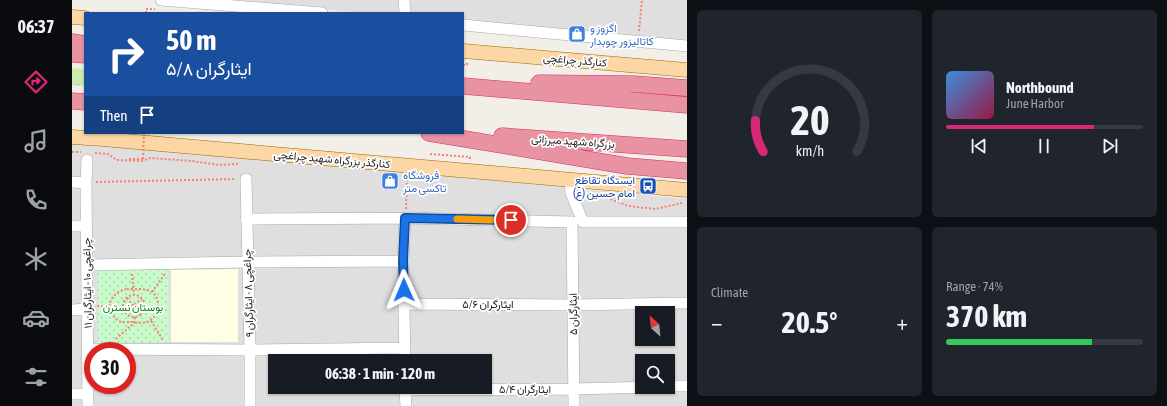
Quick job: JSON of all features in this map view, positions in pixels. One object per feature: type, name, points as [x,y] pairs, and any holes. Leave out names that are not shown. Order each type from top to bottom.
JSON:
[{"type":"highway","points":[[72,42],[84,44]]},
{"type":"highway","points":[[72,54],[84,55]]},
{"type":"highway","points":[[464,82],[634,84],[687,88]]},
{"type":"highway","points":[[464,86],[687,105]]},
{"type":"highway","points":[[72,101],[84,102]]},
{"type":"highway","points":[[72,111],[84,111]]},
{"type":"highway","name":"بزرگراه شهید میرزائی","points":[[464,133],[687,149]]},
{"type":"highway","points":[[434,134],[627,166],[687,171]]},
{"type":"main road","points":[[72,17],[84,18]]},
{"type":"main road","name":"کنارگذر چراغچی","points":[[464,51],[687,70]]},
{"type":"main road","name":"کنارگذر بزرگراه شهید چراغچی","points":[[72,137],[247,157],[408,166],[687,190]]},
{"type":"street","points":[[161,0],[310,12]]},
{"type":"street","points":[[404,0],[405,12]]},
{"type":"street","points":[[464,25],[687,46]]},
{"type":"street","name":"چراغچی ۱۰ - ایثارگران ۱۱","points":[[88,342],[86,182],[89,155]]},
{"type":"street","name":"چراغچی ۸ - ایثارگران ۹","points":[[246,179],[250,406]]},
{"type":"street","name":"ایثارگران ۵","points":[[570,179],[571,193],[577,222],[572,305],[574,406]]},
{"type":"street","points":[[72,182],[86,182]]},
{"type":"street","points":[[246,218],[405,218],[577,222],[687,222]]},
{"type":"street","points":[[405,218],[403,261],[405,354]]},
{"type":"street","points":[[72,226],[86,226]]},
{"type":"street","points":[[87,265],[403,261]]},
{"type":"street","name":"ایثارگران ۵/۶","points":[[404,304],[572,305],[687,303]]},
{"type":"street","points":[[72,310],[87,309]]},
{"type":"street","points":[[136,350],[405,348]]},
{"type":"street","points":[[675,386],[687,386]]},
{"type":"street","name":"ایثارگران ۵/۴","points":[[492,389],[573,390],[635,388]]},
{"type":"street","points":[[72,394],[84,394]]},
{"type":"street","name":"چراغچی ۱۰ - ایثارگران ۱۱","points":[[88,394],[88,406]]},
{"type":"street","points":[[406,394],[406,406]]},
{"type":"path","points":[[638,41],[642,0]]},
{"type":"path","points":[[117,160],[143,159],[144,134]]},
{"type":"path","points":[[72,152],[89,155],[108,154],[117,160],[142,161],[150,158],[192,161],[219,165],[247,157]]},
{"type":"path","points":[[405,218],[408,166]]},
{"type":"path","points":[[86,182],[246,179]]},
{"type":"path","points":[[598,195],[605,196],[628,206],[655,209],[687,201]]},
{"type":"path","points":[[132,264],[134,295]]},
{"type":"path","points":[[152,292],[172,264]]},
{"type":"path","points":[[133,289],[152,292],[157,300],[157,313],[151,320],[141,323],[120,322],[109,309],[110,301],[116,293],[122,290],[133,289]]},
{"type":"path","points":[[134,295],[142,298],[145,308],[141,315],[130,317],[125,312],[123,305],[129,296],[134,295]]},
{"type":"path","points":[[128,298],[141,315]]},
{"type":"path","points":[[125,312],[142,298]]},
{"type":"path","points":[[113,342],[134,322],[135,317]]},
{"type":"path","points":[[151,320],[170,350]]},
{"type":"shaded area","points":[[237,0],[687,0],[687,50],[464,24],[464,12],[352,12]]},
{"type":"shaded area","points":[[72,140],[687,199],[687,406],[72,406]]},
{"type":"shaded area","points":[[238,269],[238,342],[171,342],[171,270]]},
{"type":"green space","points":[[72,68],[84,69],[84,86],[72,85]]},
{"type":"green space","name":"بوستان نسترن","points":[[98,270],[168,270],[169,342],[98,342]]},
{"type":"slow traffic","points":[[457,219],[492,220]]},
{"type":"place","name":"اگزوز و کاتالیزور چوبدار","points":[[577,34]]},
{"type":"place","name":"فروشگاه تاکسی متر","points":[[390,181]]},
{"type":"place","name":"ایستگاه تقاظع امام حسین (ع)","points":[[648,186]]},
{"type":"route","points":[[404,290],[403,261],[405,218],[511,220]]}]
